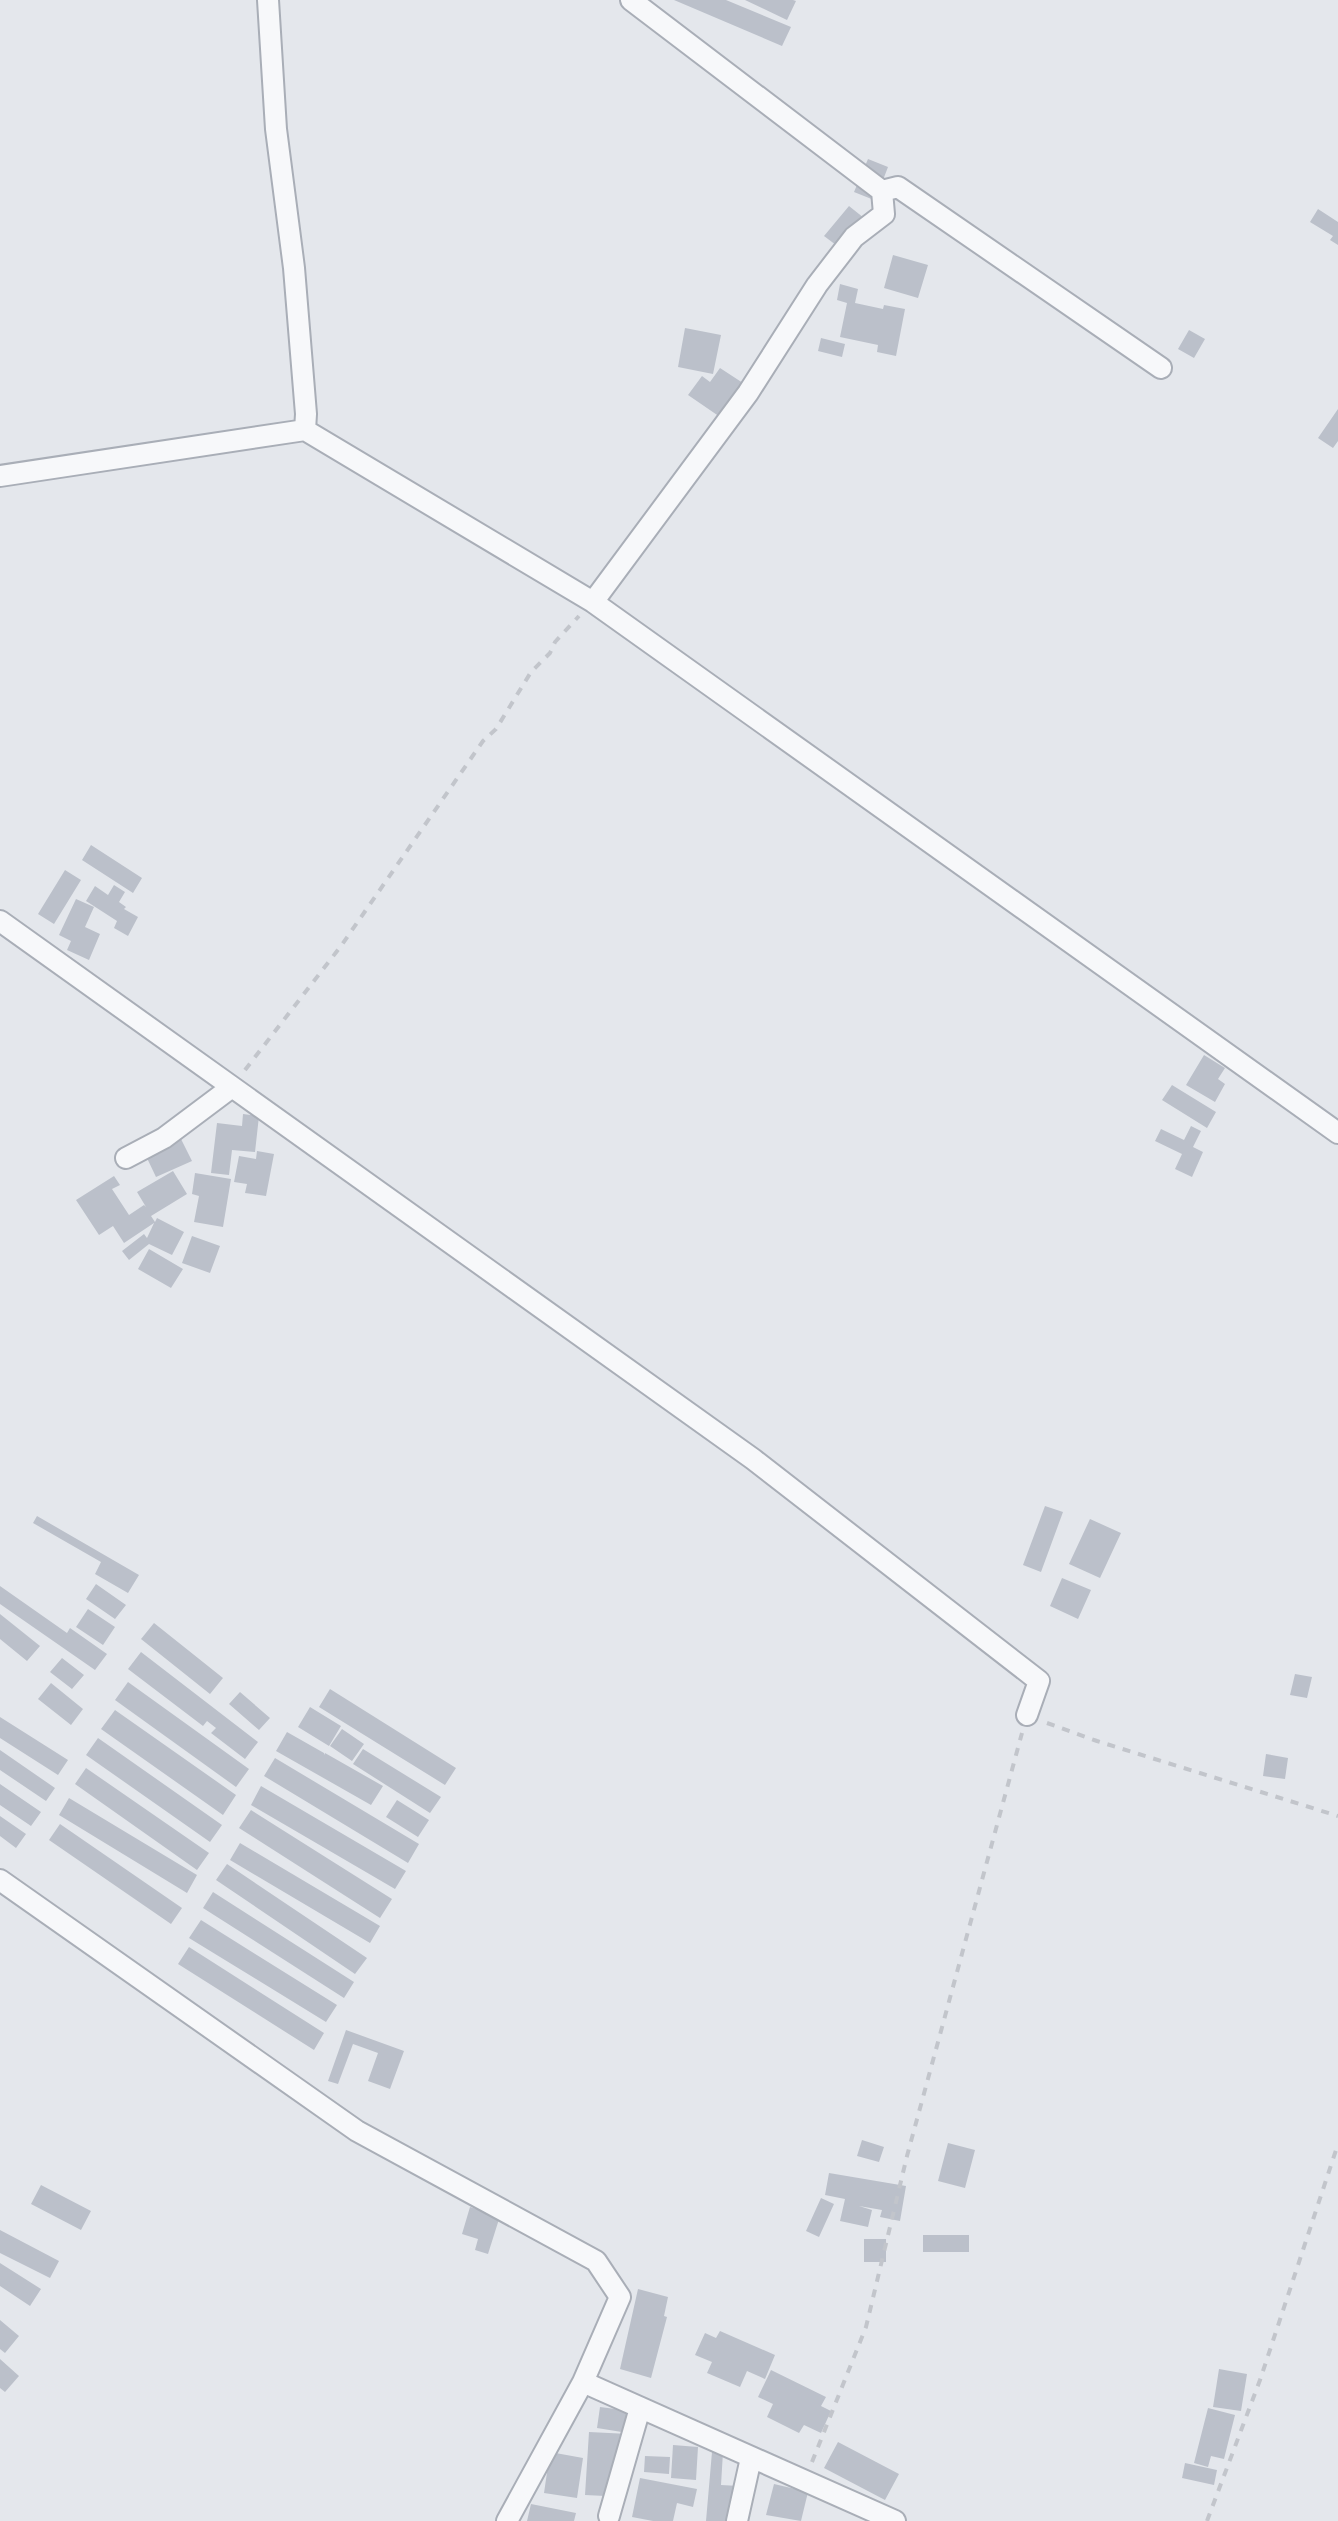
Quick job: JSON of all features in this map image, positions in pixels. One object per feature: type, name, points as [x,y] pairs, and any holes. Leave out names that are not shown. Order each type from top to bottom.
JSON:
[{"type":"street","points":[[268,0],[276,129],[294,268],[305,430]]},
{"type":"street","points":[[631,0],[890,189],[1161,368]]},
{"type":"street","points":[[593,602],[748,393],[818,285],[854,237],[884,214],[890,189]]},
{"type":"street","points":[[0,476],[305,430],[593,602],[1338,1133]]},
{"type":"street","points":[[0,921],[752,1459],[1039,1681],[1027,1716]]},
{"type":"street","points":[[126,1158],[164,1138],[232,1087]]},
{"type":"street","points":[[0,1880],[357,2132],[596,2261],[620,2297],[583,2382],[506,2521]]},
{"type":"street","points":[[583,2382],[896,2521]]},
{"type":"street","points":[[608,2516],[640,2408]]},
{"type":"street","points":[[737,2521],[751,2458]]},
{"type":"path","points":[[232,1087],[341,946],[483,741],[496,730],[531,672],[593,602]]},
{"type":"path","points":[[804,2482],[866,2327],[907,2156],[1027,1716],[1338,1816]]},
{"type":"path","points":[[1207,2521],[1260,2380],[1338,2144]]},
{"type":"building","points":[[674,0],[726,0],[791,27],[782,46]]},
{"type":"building","points":[[745,0],[793,0],[796,1],[787,20]]},
{"type":"building","points":[[868,159],[888,167],[883,180],[892,184],[884,204],[854,192]]},
{"type":"building","points":[[849,206],[864,218],[840,248],[824,236]]},
{"type":"building","points":[[1318,209],[1338,222],[1338,245],[1330,240],[1333,236],[1310,222]]},
{"type":"building","points":[[893,255],[928,265],[918,298],[884,288]]},
{"type":"building","points":[[840,284],[858,289],[855,303],[905,309],[896,356],[877,352],[878,345],[840,337],[847,303],[837,300]]},
{"type":"building","points":[[685,328],[721,335],[713,374],[678,367]]},
{"type":"building","points":[[1189,330],[1205,339],[1194,358],[1178,349]]},
{"type":"building","points":[[821,338],[845,344],[842,357],[818,351]]},
{"type":"building","points":[[720,368],[746,385],[723,419],[688,395],[702,376],[710,382]]},
{"type":"building","points":[[1338,409],[1338,441],[1333,448],[1318,438]]},
{"type":"building","points":[[91,845],[142,878],[133,893],[82,860]]},
{"type":"building","points":[[65,870],[81,880],[54,924],[38,914]]},
{"type":"building","points":[[114,885],[125,892],[119,902],[124,909],[138,917],[128,936],[114,928],[117,921],[86,901],[95,886],[108,895]]},
{"type":"building","points":[[76,899],[94,907],[85,927],[100,934],[89,960],[67,950],[71,941],[59,935]]},
{"type":"building","points":[[1204,1055],[1225,1068],[1218,1079],[1225,1084],[1215,1102],[1186,1085]]},
{"type":"building","points":[[1172,1085],[1216,1112],[1207,1128],[1162,1100]]},
{"type":"building","points":[[243,1114],[259,1116],[255,1152],[232,1150],[229,1175],[211,1173],[217,1123],[242,1126]]},
{"type":"building","points":[[1191,1126],[1201,1131],[1193,1147],[1203,1152],[1192,1177],[1175,1169],[1182,1154],[1155,1141],[1161,1129],[1184,1140]]},
{"type":"building","points":[[181,1139],[192,1161],[156,1177],[146,1156]]},
{"type":"building","points":[[257,1151],[274,1154],[266,1196],[245,1193],[247,1184],[234,1182],[239,1156],[256,1159]]},
{"type":"building","points":[[173,1171],[187,1194],[151,1216],[155,1222],[157,1218],[184,1232],[172,1255],[149,1244],[129,1260],[122,1251],[144,1234],[147,1238],[154,1223],[124,1243],[113,1226],[99,1235],[76,1200],[114,1176],[120,1185],[112,1189],[129,1215],[146,1207],[137,1192]]},
{"type":"building","points":[[195,1173],[231,1179],[223,1227],[194,1222],[199,1196],[192,1194]]},
{"type":"building","points":[[192,1236],[220,1246],[210,1273],[182,1263]]},
{"type":"building","points":[[149,1249],[183,1269],[171,1288],[138,1269]]},
{"type":"building","points":[[1045,1506],[1063,1512],[1041,1572],[1023,1565]]},
{"type":"building","points":[[37,1516],[139,1575],[128,1593],[95,1574],[101,1562],[33,1523]]},
{"type":"building","points":[[1090,1519],[1121,1533],[1100,1578],[1069,1564]]},
{"type":"building","points":[[1062,1578],[1091,1590],[1078,1619],[1050,1606]]},
{"type":"building","points":[[96,1584],[126,1605],[115,1619],[86,1599]]},
{"type":"building","points":[[0,1586],[67,1633],[70,1628],[107,1654],[95,1670],[0,1604]]},
{"type":"building","points":[[88,1609],[115,1627],[103,1645],[76,1627]]},
{"type":"building","points":[[0,1614],[40,1646],[27,1661],[0,1639]]},
{"type":"building","points":[[154,1623],[223,1678],[210,1694],[141,1639]]},
{"type":"building","points":[[141,1652],[258,1742],[245,1759],[211,1733],[216,1728],[207,1721],[203,1726],[128,1669]]},
{"type":"building","points":[[62,1658],[84,1675],[72,1689],[50,1672]]},
{"type":"building","points":[[1295,1674],[1312,1677],[1307,1698],[1290,1695]]},
{"type":"building","points":[[128,1682],[249,1769],[236,1787],[115,1700]]},
{"type":"building","points":[[51,1683],[83,1709],[71,1725],[38,1699]]},
{"type":"building","points":[[330,1689],[456,1768],[445,1785],[319,1707]]},
{"type":"building","points":[[240,1692],[270,1718],[259,1730],[229,1704]]},
{"type":"building","points":[[310,1707],[341,1726],[329,1746],[298,1727]]},
{"type":"building","points":[[115,1710],[236,1795],[223,1815],[101,1729]]},
{"type":"building","points":[[0,1717],[68,1760],[58,1775],[0,1738]]},
{"type":"building","points":[[342,1729],[364,1744],[352,1761],[330,1746]]},
{"type":"building","points":[[287,1732],[383,1786],[371,1805],[276,1751]]},
{"type":"building","points":[[98,1738],[222,1825],[210,1842],[86,1755]]},
{"type":"building","points":[[363,1749],[441,1797],[430,1813],[353,1764]]},
{"type":"building","points":[[0,1750],[55,1788],[46,1801],[0,1770]]},
{"type":"building","points":[[1266,1754],[1288,1758],[1285,1779],[1263,1776]]},
{"type":"building","points":[[275,1758],[419,1844],[408,1863],[264,1776]]},
{"type":"building","points":[[86,1768],[209,1853],[197,1870],[75,1784]]},
{"type":"building","points":[[0,1784],[41,1812],[31,1826],[0,1805]]},
{"type":"building","points":[[261,1786],[406,1871],[395,1889],[251,1805]]},
{"type":"building","points":[[69,1798],[197,1875],[187,1893],[59,1815]]},
{"type":"building","points":[[397,1800],[429,1820],[418,1837],[386,1817]]},
{"type":"building","points":[[251,1810],[392,1899],[380,1918],[239,1828]]},
{"type":"building","points":[[0,1816],[26,1834],[16,1848],[0,1836]]},
{"type":"building","points":[[60,1824],[182,1908],[171,1924],[49,1840]]},
{"type":"building","points":[[240,1843],[380,1926],[370,1943],[230,1860]]},
{"type":"building","points":[[227,1864],[367,1958],[355,1974],[216,1880]]},
{"type":"building","points":[[213,1892],[354,1982],[344,1998],[203,1908]]},
{"type":"building","points":[[201,1920],[337,2005],[326,2022],[189,1938]]},
{"type":"building","points":[[189,1947],[324,2033],[314,2050],[178,1964]]},
{"type":"building","points":[[346,2030],[404,2051],[390,2089],[368,2081],[378,2053],[353,2044],[338,2084],[328,2081]]},
{"type":"building","points":[[862,2140],[884,2147],[879,2162],[857,2156]]},
{"type":"building","points":[[948,2143],[975,2150],[965,2188],[938,2181]]},
{"type":"building","points":[[829,2173],[906,2186],[900,2221],[880,2217],[882,2210],[859,2206],[872,2210],[868,2227],[840,2221],[845,2199],[825,2195]]},
{"type":"building","points":[[41,2185],[91,2211],[81,2230],[31,2204]]},
{"type":"building","points":[[821,2198],[834,2204],[819,2237],[806,2231]]},
{"type":"building","points":[[470,2207],[500,2216],[488,2254],[475,2250],[478,2239],[462,2234]]},
{"type":"building","points":[[0,2230],[59,2261],[50,2278],[0,2253]]},
{"type":"building","points":[[923,2235],[969,2235],[969,2252],[923,2252]]},
{"type":"building","points":[[864,2239],[886,2239],[886,2262],[864,2262]]},
{"type":"building","points":[[0,2263],[41,2289],[30,2306],[0,2286]]},
{"type":"building","points":[[638,2289],[668,2297],[664,2316],[667,2317],[651,2378],[620,2369]]},
{"type":"building","points":[[0,2320],[19,2336],[5,2353],[0,2349]]},
{"type":"building","points":[[720,2331],[775,2355],[765,2379],[747,2371],[740,2387],[707,2373],[712,2362],[695,2355],[705,2333],[716,2338]]},
{"type":"building","points":[[0,2359],[19,2376],[5,2392],[0,2388]]},
{"type":"building","points":[[1219,2369],[1247,2374],[1241,2411],[1213,2407]]},
{"type":"building","points":[[771,2370],[826,2397],[821,2406],[831,2411],[821,2433],[804,2425],[799,2433],[767,2417],[773,2404],[758,2397]]},
{"type":"building","points":[[600,2407],[631,2411],[628,2433],[597,2428]]},
{"type":"building","points":[[1208,2408],[1235,2415],[1224,2459],[1211,2456],[1208,2467],[1194,2463]]},
{"type":"building","points":[[589,2432],[629,2434],[626,2497],[585,2495]]},
{"type":"building","points":[[838,2442],[899,2474],[885,2500],[824,2468]]},
{"type":"building","points":[[673,2445],[698,2447],[696,2480],[671,2478]]},
{"type":"building","points":[[550,2452],[583,2458],[577,2498],[544,2493]]},
{"type":"building","points":[[712,2452],[723,2452],[721,2485],[739,2486],[736,2521],[706,2521]]},
{"type":"building","points":[[645,2456],[670,2457],[669,2474],[644,2472]]},
{"type":"building","points":[[1185,2463],[1217,2470],[1214,2485],[1182,2478]]},
{"type":"building","points":[[640,2478],[697,2489],[693,2507],[677,2503],[673,2521],[632,2517]]},
{"type":"building","points":[[774,2484],[808,2492],[801,2521],[766,2515]]},
{"type":"building","points":[[531,2504],[576,2513],[574,2521],[527,2521]]}]
